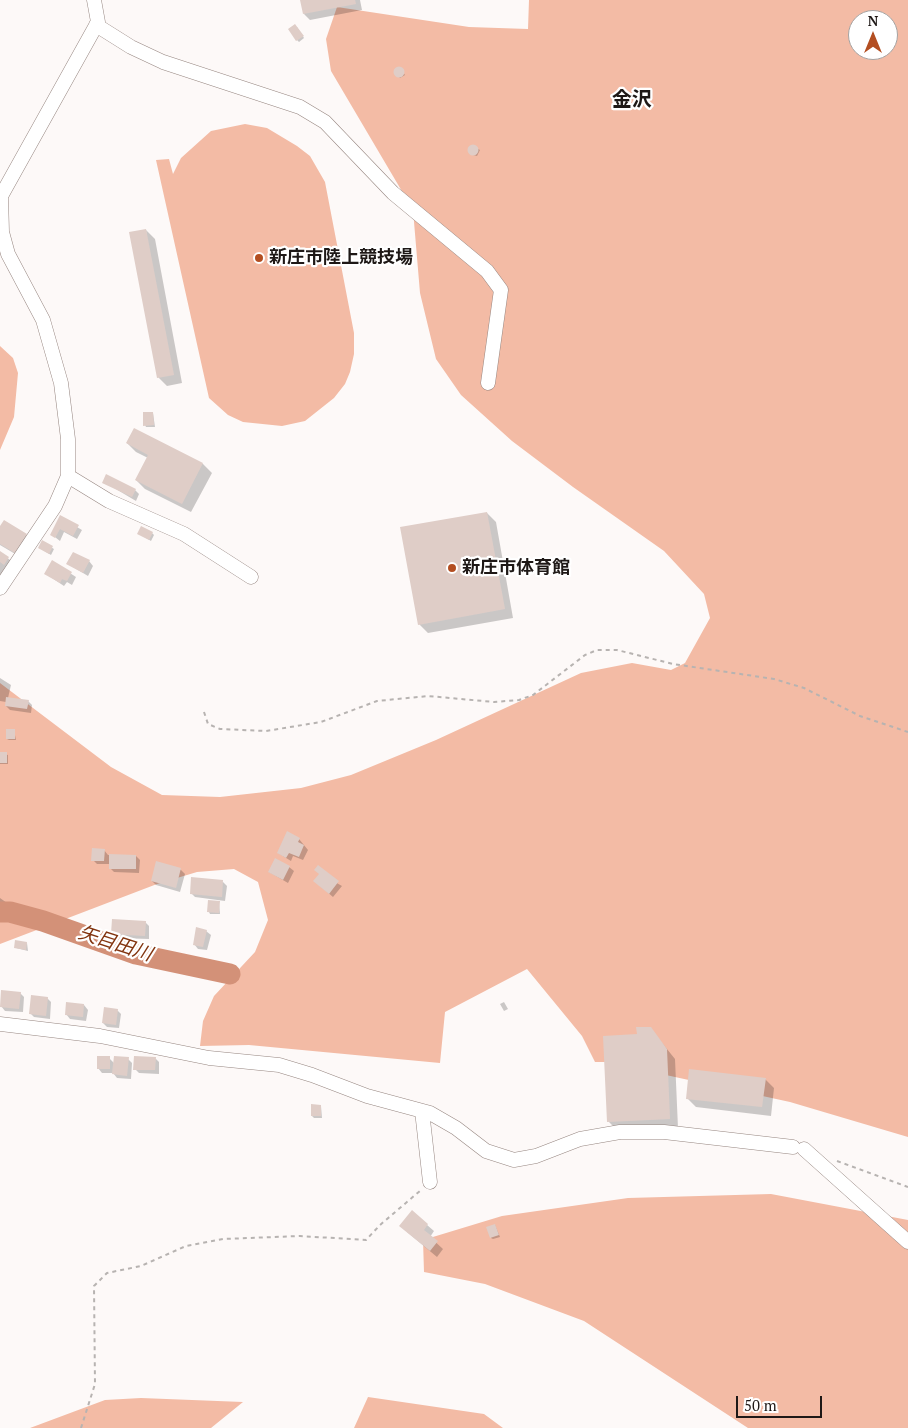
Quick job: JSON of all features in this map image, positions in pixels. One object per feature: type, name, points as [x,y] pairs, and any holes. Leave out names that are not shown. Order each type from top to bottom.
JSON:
[{"type":"street","points":[[0,588],[55,506],[68,476],[68,439],[61,382],[43,320],[8,254],[2,232],[1,196],[98,22],[94,0]]},
{"type":"street","points":[[96,25],[131,47],[163,62],[300,107],[325,122],[393,194],[487,271],[501,290],[488,383]]},
{"type":"street","points":[[68,476],[109,501],[184,534],[251,577]]},
{"type":"street","points":[[0,1024],[100,1036],[210,1058],[278,1065],[312,1074],[367,1096],[422,1110],[456,1128],[486,1151],[514,1160],[536,1156],[580,1138],[620,1132],[664,1132],[799,1148],[908,1242]]},
{"type":"street","points":[[422,1110],[430,1182]]},
{"type":"path","points":[[204,712],[208,724],[220,729],[266,731],[321,722],[377,702],[428,696],[494,702],[519,700],[533,695],[585,655],[597,650],[617,650],[672,664],[774,679],[804,688],[860,716],[908,732]]},
{"type":"path","points":[[830,1158],[908,1187]]},
{"type":"path","points":[[81,1428],[95,1384],[94,1286],[107,1273],[141,1266],[186,1246],[223,1239],[300,1236],[366,1240],[380,1225],[430,1182]]},
{"type":"shaded area","points":[[529,0],[908,0],[908,1137],[790,1102],[606,1062],[595,1062],[582,1036],[527,969],[445,1012],[440,1063],[249,1045],[200,1046],[203,1021],[214,996],[255,952],[268,920],[258,882],[234,869],[197,872],[157,884],[0,944],[0,683],[111,767],[162,795],[220,797],[301,788],[351,775],[436,740],[581,673],[632,663],[671,670],[685,663],[710,618],[704,594],[664,551],[573,487],[512,441],[461,395],[436,359],[420,293],[413,210],[331,71],[326,39],[337,7],[469,27],[528,29]]},
{"type":"shaded area","name":"新庄市陸上競技場","points":[[245,124],[267,128],[297,146],[310,156],[325,182],[354,333],[354,354],[345,384],[334,398],[305,421],[282,426],[243,422],[228,415],[209,398],[156,160],[169,159],[173,174],[181,158],[211,131]]},
{"type":"shaded area","points":[[0,346],[13,358],[18,373],[14,417],[0,450]]},
{"type":"shaded area","points":[[771,1194],[908,1220],[908,1428],[748,1428],[584,1321],[485,1284],[424,1272],[423,1240],[502,1216],[628,1198]]},
{"type":"shaded area","points":[[368,1397],[484,1414],[503,1428],[354,1428]]},
{"type":"shaded area","points":[[141,1398],[243,1402],[211,1428],[30,1428],[105,1400]]},
{"type":"building","points":[[300,0],[355,0],[356,4],[303,14]]},
{"type":"building","points":[[295,24],[304,36],[296,41],[288,29]]},
{"type":"building","points":[[399,66],[405,72],[399,78],[393,72]]},
{"type":"building","points":[[473,144],[479,150],[473,156],[467,150]]},
{"type":"building","points":[[146,229],[174,375],[157,378],[129,232]]},
{"type":"building","points":[[143,412],[153,412],[154,425],[143,426]]},
{"type":"building","points":[[134,428],[203,463],[182,504],[135,480],[148,455],[126,443]]},
{"type":"building","points":[[106,474],[136,489],[132,497],[102,483]]},
{"type":"building","name":"新庄市体育館","points":[[487,512],[505,609],[418,625],[400,527]]},
{"type":"building","points":[[60,515],[79,525],[73,536],[60,529],[55,538],[50,535]]},
{"type":"building","points":[[4,520],[27,534],[15,553],[0,544],[0,526]]},
{"type":"building","points":[[141,526],[153,532],[149,540],[137,534]]},
{"type":"building","points":[[42,540],[53,546],[49,554],[38,548]]},
{"type":"building","points":[[0,551],[9,557],[4,565],[0,562]]},
{"type":"building","points":[[73,552],[90,560],[83,573],[66,564]]},
{"type":"building","points":[[52,560],[72,572],[67,581],[62,579],[60,583],[44,574]]},
{"type":"building","points":[[6,697],[29,700],[27,709],[5,706]]},
{"type":"building","points":[[6,729],[15,729],[15,739],[6,739]]},
{"type":"building","points":[[0,752],[7,752],[7,763],[0,763]]},
{"type":"building","points":[[287,831],[300,838],[298,842],[304,845],[299,857],[289,853],[286,858],[277,853]]},
{"type":"building","points":[[92,848],[105,849],[104,861],[91,861]]},
{"type":"building","points":[[109,854],[136,855],[136,869],[109,869]]},
{"type":"building","points":[[275,858],[290,866],[283,880],[268,872]]},
{"type":"building","points":[[156,861],[181,868],[176,888],[151,881]]},
{"type":"building","points":[[318,865],[339,881],[329,894],[313,881],[319,874],[314,870]]},
{"type":"building","points":[[191,877],[223,880],[222,897],[190,894]]},
{"type":"building","points":[[208,900],[220,901],[219,913],[207,912]]},
{"type":"building","points":[[112,919],[146,921],[145,936],[111,934]]},
{"type":"building","points":[[196,927],[207,930],[203,947],[193,945]]},
{"type":"building","points":[[15,940],[27,942],[26,950],[14,948]]},
{"type":"building","points":[[1,990],[21,992],[19,1009],[0,1007]]},
{"type":"building","points":[[31,995],[48,997],[46,1016],[29,1014]]},
{"type":"building","points":[[66,1002],[84,1004],[83,1017],[65,1015]]},
{"type":"building","points":[[104,1007],[118,1009],[116,1025],[102,1023]]},
{"type":"building","points":[[636,1027],[651,1027],[667,1049],[670,1119],[607,1122],[603,1036],[637,1034]]},
{"type":"building","points":[[97,1056],[110,1056],[110,1069],[97,1069]]},
{"type":"building","points":[[114,1056],[129,1057],[127,1076],[112,1074]]},
{"type":"building","points":[[134,1056],[156,1057],[155,1070],[133,1070]]},
{"type":"building","points":[[689,1069],[766,1078],[762,1107],[686,1099]]},
{"type":"building","points":[[311,1104],[321,1105],[321,1116],[311,1116]]},
{"type":"building","points":[[412,1210],[428,1224],[424,1230],[438,1241],[430,1251],[399,1226]]},
{"type":"building","points":[[495,1224],[499,1235],[490,1238],[486,1227]]},
{"type":"waterway","name":"矢目田川","points":[[0,912],[10,912],[43,921],[136,954],[230,974]]},
{"type":"place","name":"新庄市陸上競技場","points":[[259,258]]},
{"type":"place","name":"新庄市体育館","points":[[452,568]]},
{"type":"district","name":"金沢","points":[[632,100]]}]
